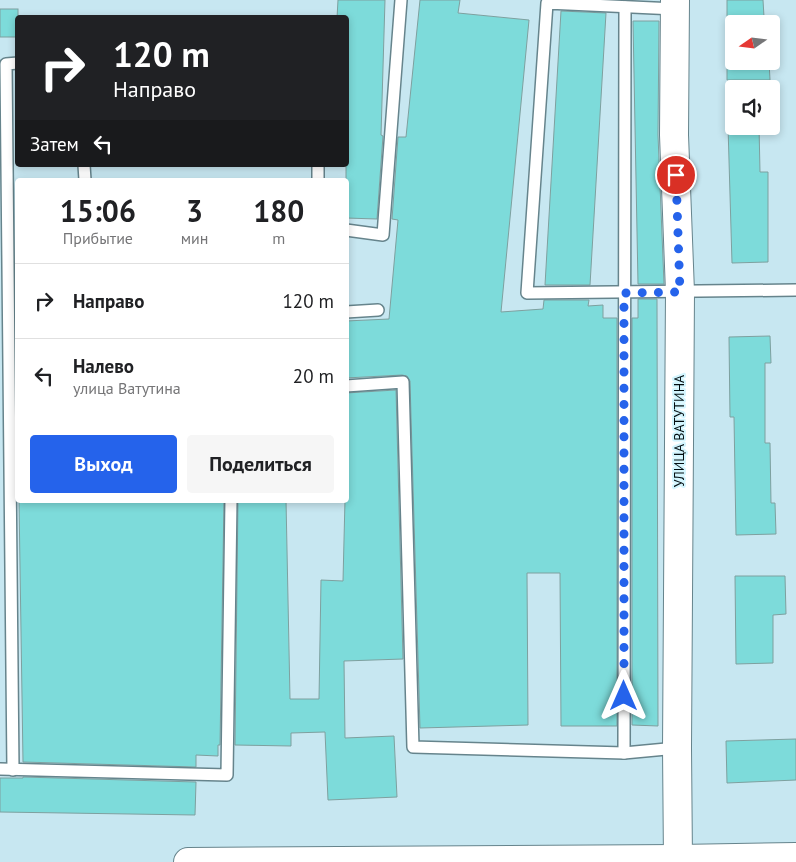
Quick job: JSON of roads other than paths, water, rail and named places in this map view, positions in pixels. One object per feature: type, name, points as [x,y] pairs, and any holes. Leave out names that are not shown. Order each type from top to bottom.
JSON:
[{"type":"street","name":"УЛИЦА ВАТУТИНА","points":[[675,5],[674,136],[680,292],[678,861]]},
{"type":"street","points":[[188,862],[678,861],[796,857]]},
{"type":"lane","points":[[349,230],[383,235],[401,0]]},
{"type":"lane","points":[[675,5],[625,7],[547,3],[527,293],[796,290]]},
{"type":"lane","points":[[624,753],[625,7]]},
{"type":"lane","points":[[13,770],[6,64],[15,63]]},
{"type":"lane","points":[[349,312],[378,310]]},
{"type":"lane","points":[[349,386],[403,382],[413,747],[624,753],[677,748]]},
{"type":"lane","points":[[0,769],[226,774],[231,503]]}]
